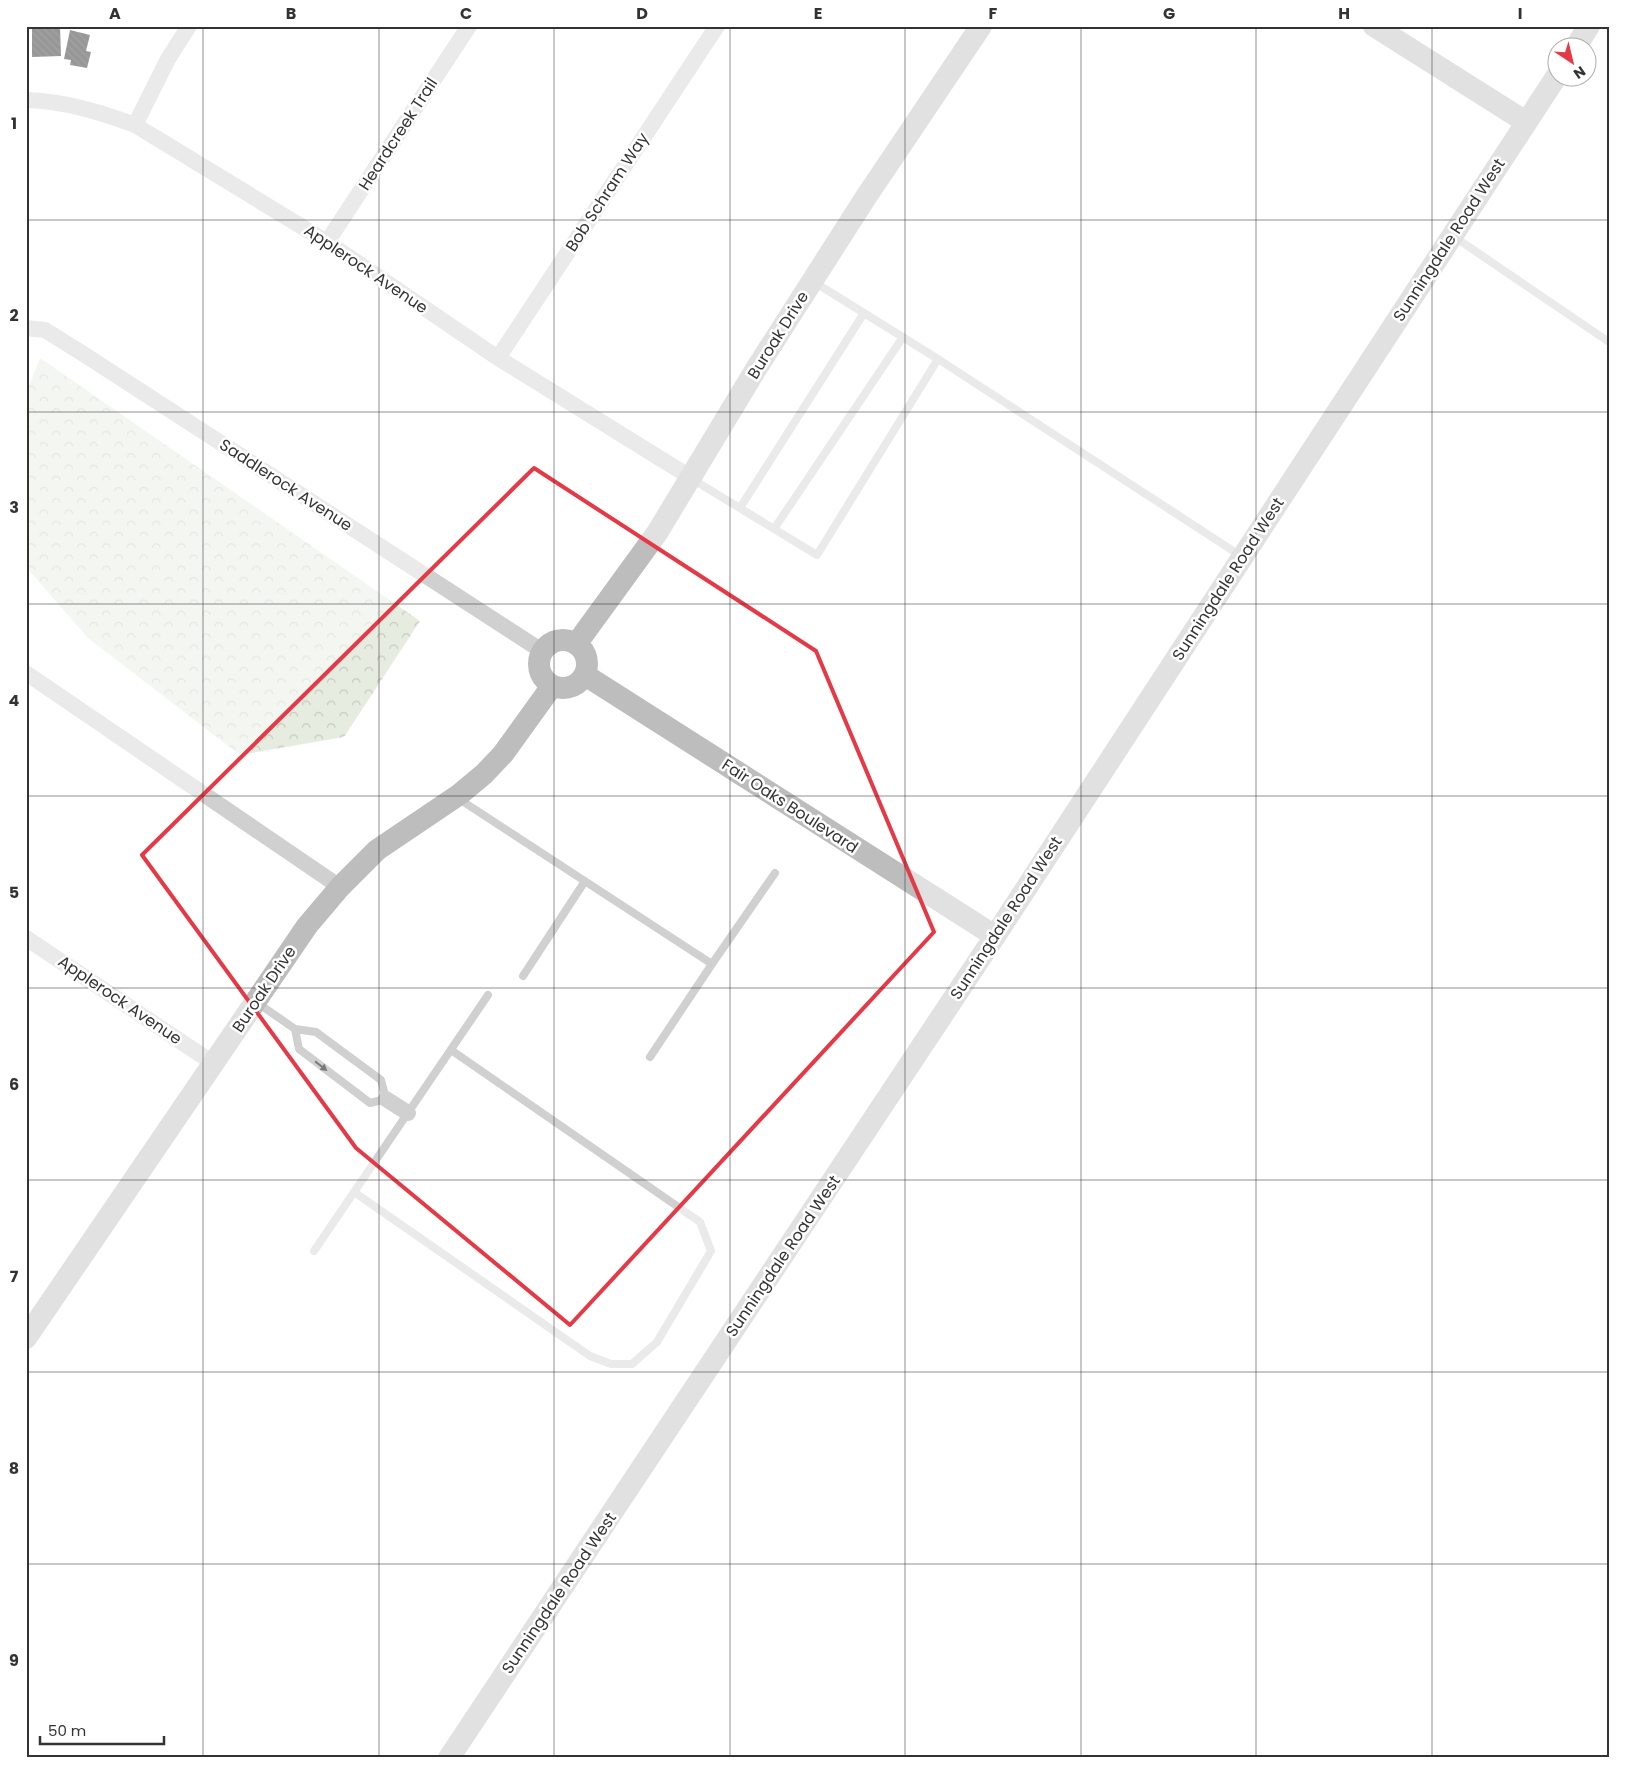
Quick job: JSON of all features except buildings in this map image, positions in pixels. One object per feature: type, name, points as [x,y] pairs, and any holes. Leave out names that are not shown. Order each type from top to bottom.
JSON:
[{"type":"street","points":[[135,125],[168,58],[189,26]]},
{"type":"street","name":"Heardcreek Trail","points":[[327,242],[469,26]]},
{"type":"street","name":"Bob Schram Way","points":[[498,358],[717,26]]},
{"type":"street","points":[[1374,26],[1526,122]]},
{"type":"street","points":[[1581,38],[1589,26]]},
{"type":"street","name":"Buroak Drive","points":[[576,643],[657,533],[812,281],[979,27]]},
{"type":"street","name":"Sunningdale Road West","points":[[449,1758],[995,936],[1549,88]]},
{"type":"street","name":"Applerock Avenue","points":[[26,100],[48,100],[92,110],[135,125],[327,242],[498,358],[690,477]]},
{"type":"street","name":"Saddlerock Avenue","points":[[26,328],[45,330],[85,355],[542,651]]},
{"type":"street","points":[[565,639],[576,643],[585,652],[588,664],[585,675],[576,686],[567,689],[552,686],[543,678],[539,669],[542,651],[553,642],[565,639]]},
{"type":"street","points":[[26,673],[340,886]]},
{"type":"street","name":"Fair Oaks Boulevard","points":[[585,675],[995,936]]},
{"type":"street","name":"Buroak Drive","points":[[26,1338],[307,926],[340,886],[377,850],[455,797],[484,774],[503,754],[552,686]]},
{"type":"street","name":"Applerock Avenue","points":[[26,938],[213,1063]]},
{"type":"street","points":[[386,1099],[408,1113]]},
{"type":"lane","points":[[1452,236],[1609,342]]},
{"type":"lane","points":[[812,281],[938,359],[1243,557]]},
{"type":"lane","points":[[740,508],[864,313]]},
{"type":"lane","points":[[774,529],[903,337]]},
{"type":"lane","points":[[690,477],[817,555],[938,359]]},
{"type":"lane","points":[[455,797],[712,964]]},
{"type":"lane","points":[[650,1057],[775,873]]},
{"type":"lane","points":[[523,976],[585,881]]},
{"type":"lane","points":[[314,1251],[488,995]]},
{"type":"lane","points":[[255,1001],[296,1028],[316,1032],[381,1080],[386,1099],[370,1103],[299,1049],[296,1028]]},
{"type":"lane","points":[[354,1192],[590,1356],[611,1364],[632,1364],[657,1342],[712,1251],[700,1222],[451,1050]]},
{"type":"highlighted area","points":[[534,468],[816,651],[934,932],[570,1325],[356,1148],[142,855]]},
{"type":"green space","points":[[40,358],[420,621],[344,737],[240,755],[88,638],[26,567],[26,393]]}]
